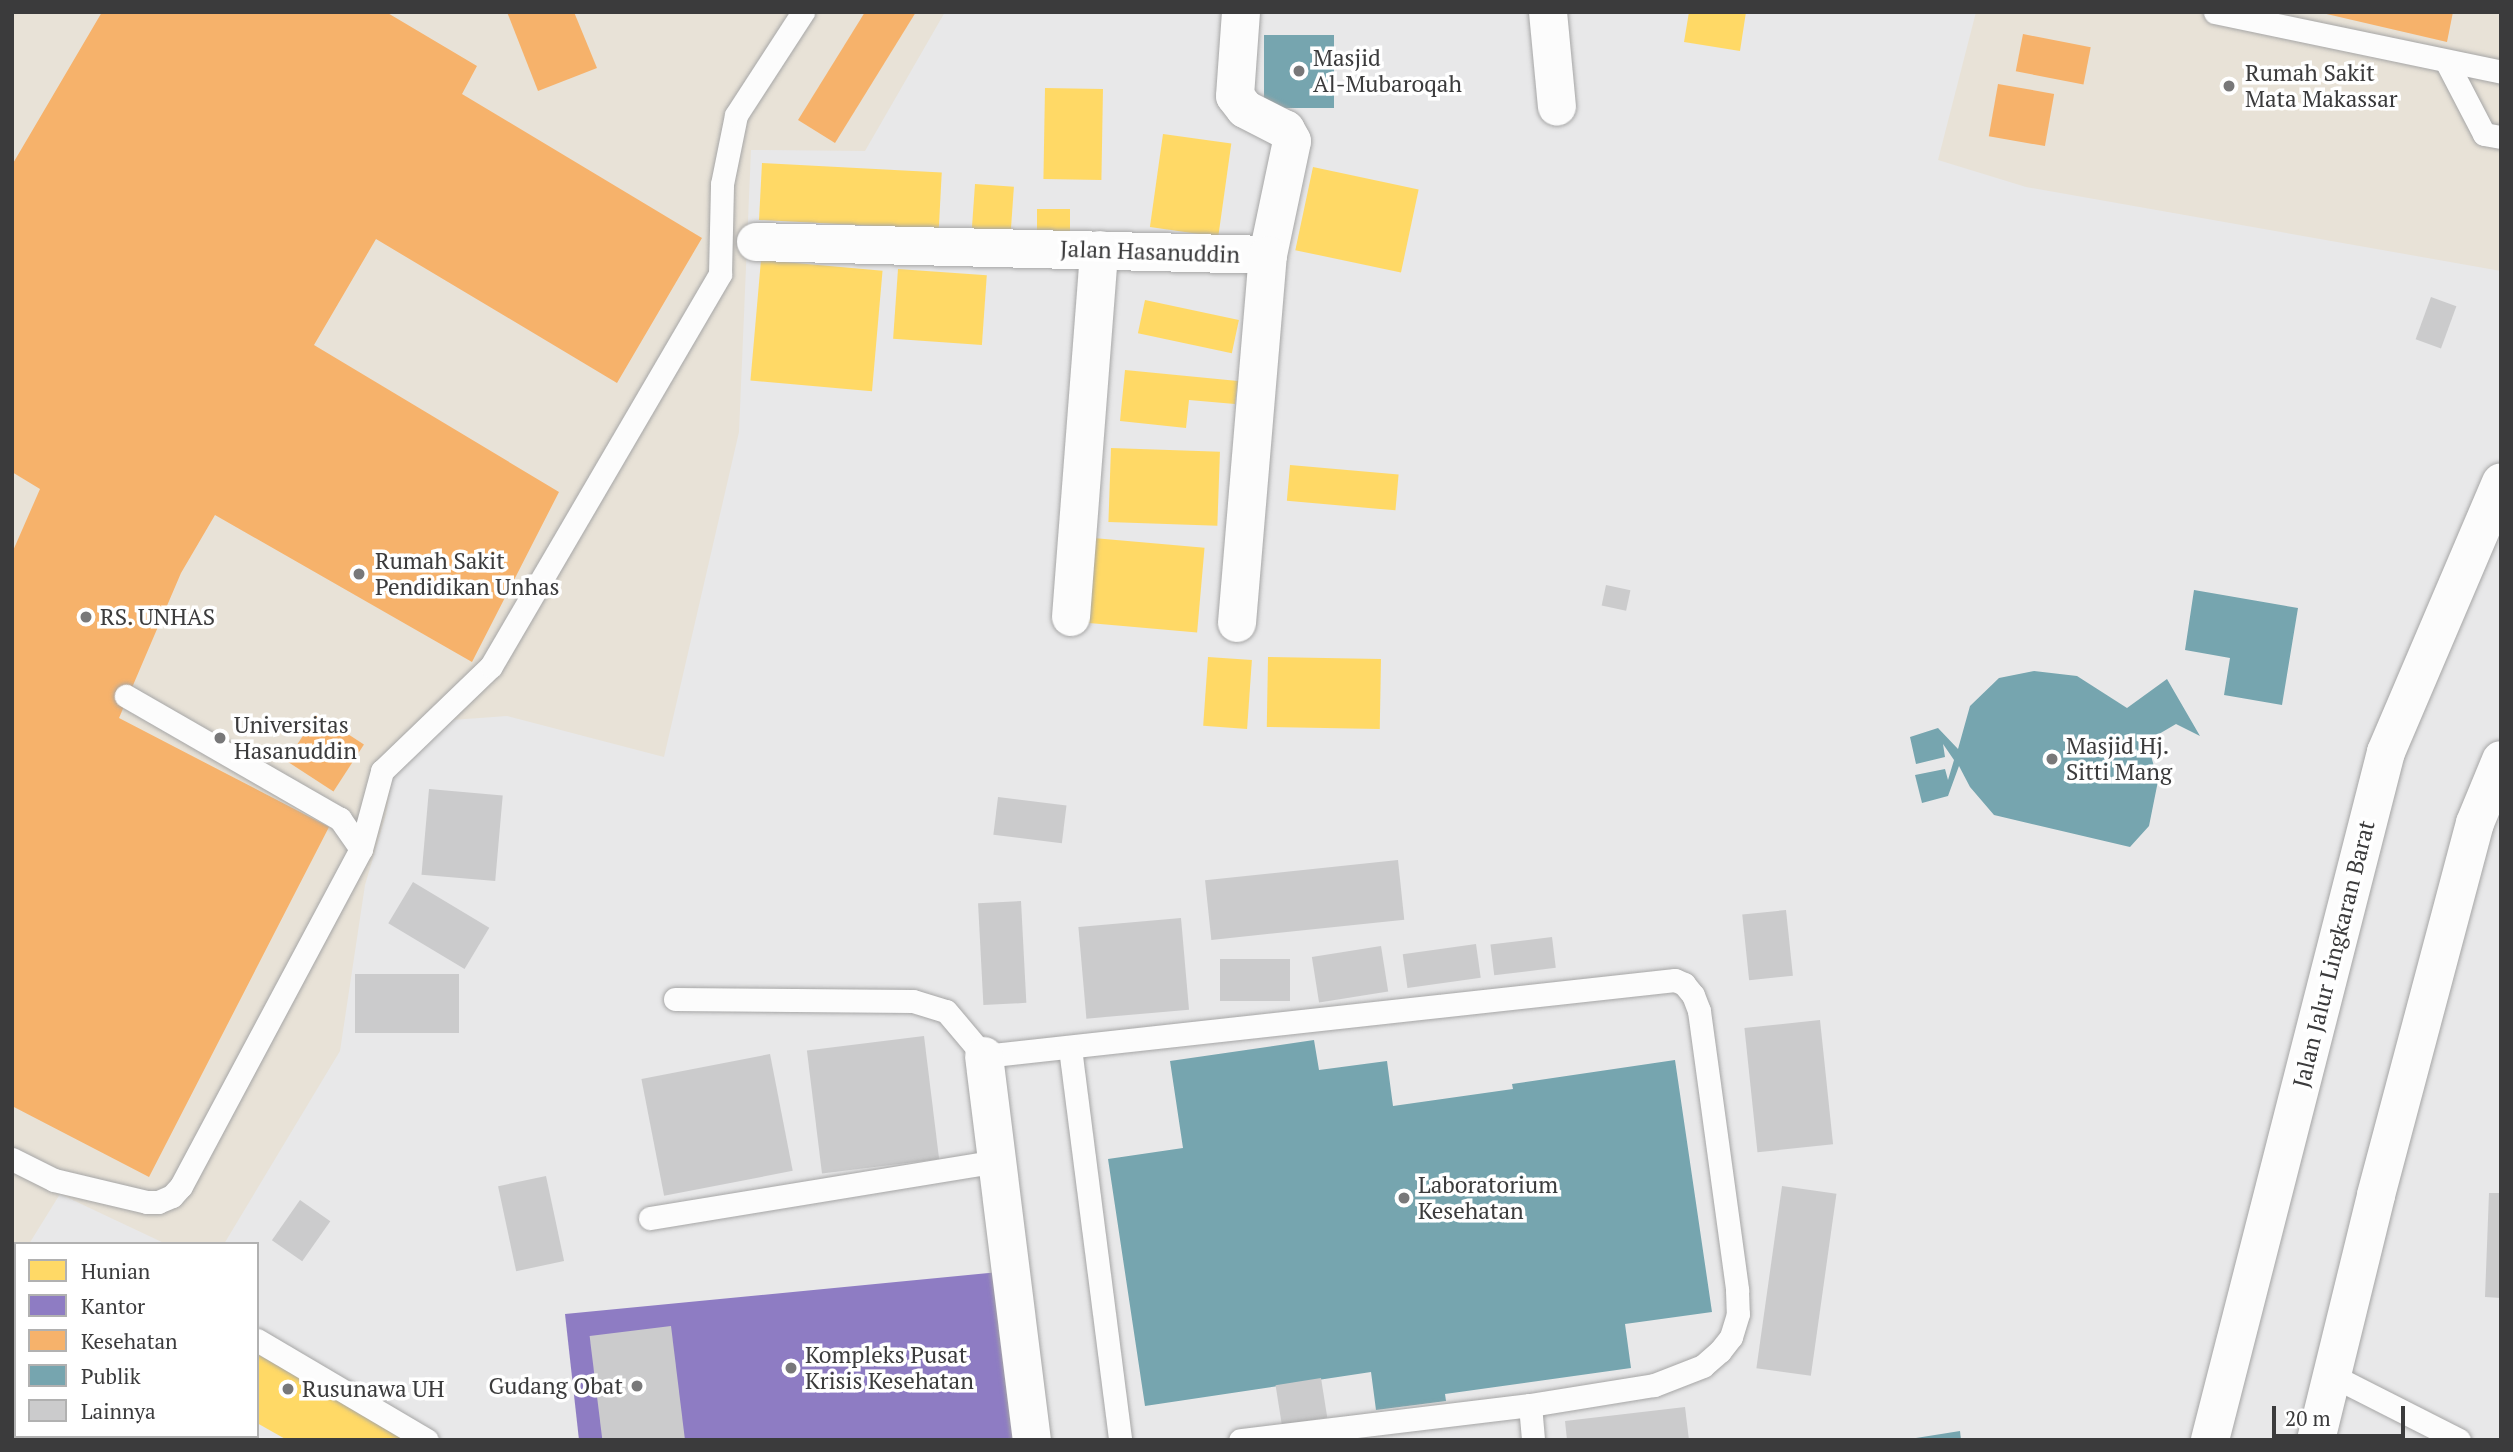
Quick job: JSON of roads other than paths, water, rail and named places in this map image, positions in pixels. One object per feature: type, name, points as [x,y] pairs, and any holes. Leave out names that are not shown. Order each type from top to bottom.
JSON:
[{"type":"street","name":"Jalan Hasanuddin","points":[[756,242],[1268,255],[1292,141],[1286,130],[1245,109],[1235,96],[1241,12]]},
{"type":"street","points":[[1548,12],[1557,107]]},
{"type":"street","points":[[1071,617],[1099,250]]},
{"type":"street","points":[[1237,623],[1268,255]]},
{"type":"street","name":"Jalan Jalur Lingkaran Barat","points":[[2210,1440],[2386,752],[2501,482]]},
{"type":"street","points":[[2316,1440],[2376,1195],[2475,823],[2501,760]]},
{"type":"street","points":[[984,1056],[1032,1440]]},
{"type":"lane","points":[[12,1159],[54,1180],[147,1202],[158,1202],[172,1196],[181,1186],[361,849],[382,771],[491,666],[720,274],[722,184],[736,115],[803,12]]},
{"type":"lane","points":[[2215,12],[2501,72]]},
{"type":"lane","points":[[2446,61],[2484,134],[2501,137]]},
{"type":"lane","points":[[126,695],[340,819],[361,849]]},
{"type":"lane","points":[[676,999],[913,1001],[946,1011],[984,1056],[1675,979],[1684,984],[1693,995],[1699,1011],[1734,1264],[1738,1314],[1731,1337],[1703,1366],[1679,1378],[1654,1385],[1530,1405],[1240,1440]]},
{"type":"lane","points":[[1070,1048],[1120,1440]]},
{"type":"lane","points":[[650,1218],[999,1161]]},
{"type":"lane","points":[[259,1341],[428,1440]]},
{"type":"lane","points":[[2333,1376],[2459,1440]]},
{"type":"lane","points":[[1530,1405],[1534,1440]]},
{"type":"place","name":"Masjid Al-Mubaroqah","points":[[1299,71]]},
{"type":"place","name":"Rumah Sakit Mata Makassar","points":[[2229,86]]},
{"type":"place","name":"Rumah Sakit Pendidikan Unhas","points":[[359,574]]},
{"type":"place","name":"RS. UNHAS","points":[[86,617]]},
{"type":"place","name":"Universitas Hasanuddin","points":[[220,738]]},
{"type":"place","name":"Masjid Hj. Sitti Mang","points":[[2052,759]]},
{"type":"place","name":"Laboratorium Kesehatan","points":[[1404,1198]]},
{"type":"place","name":"Kompleks Pusat Krisis Kesehatan","points":[[791,1368]]},
{"type":"place","name":"Gudang Obat","points":[[637,1386]]},
{"type":"place","name":"Rusunawa UH","points":[[288,1389]]}]
